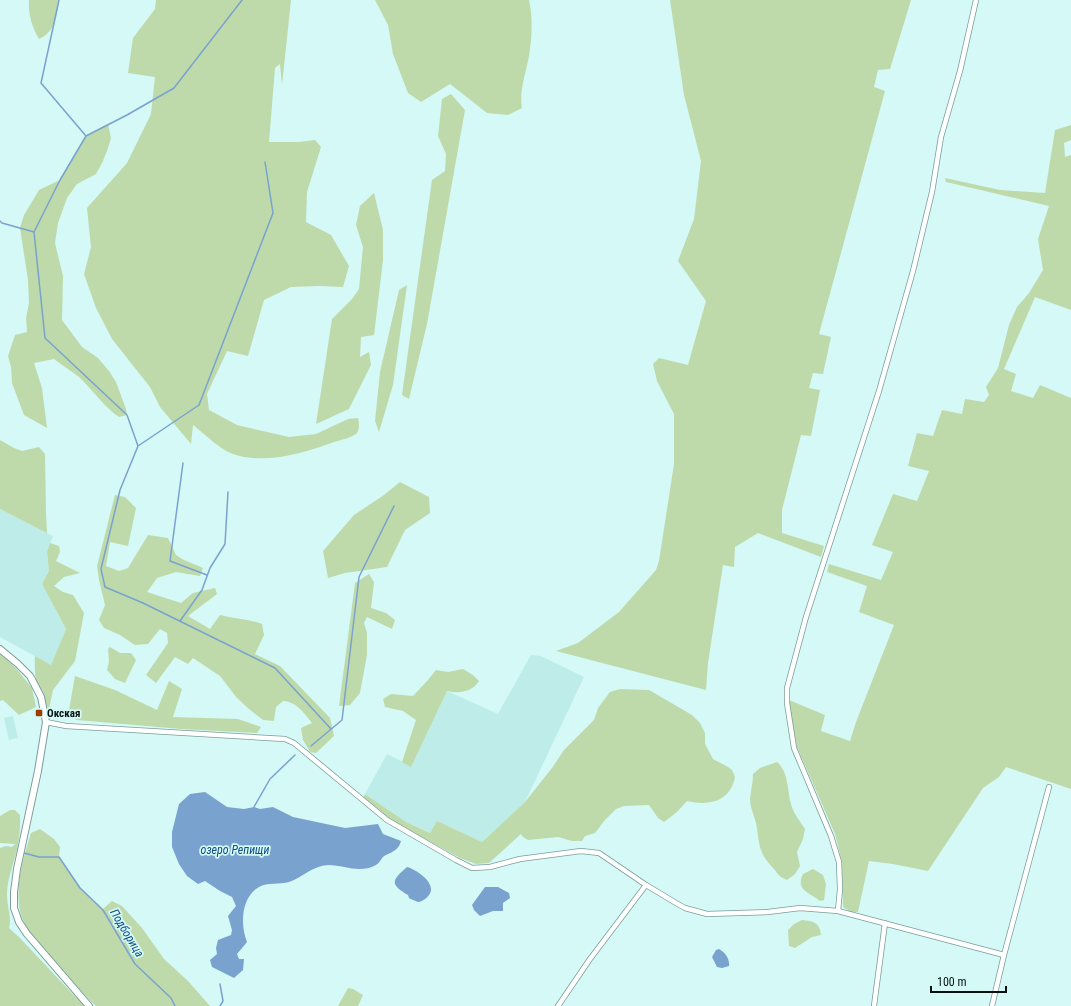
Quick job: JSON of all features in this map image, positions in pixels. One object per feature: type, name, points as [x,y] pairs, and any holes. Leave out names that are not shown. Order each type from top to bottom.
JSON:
[{"type":"main road","points":[[0,649],[30,676],[41,697],[46,722],[38,771],[17,869],[13,900],[14,908],[19,922],[27,934],[89,1006]]},
{"type":"street","points":[[838,911],[840,889],[839,862],[831,836],[794,748],[787,703],[787,688],[806,617],[880,391],[913,271],[932,192],[941,137],[960,71],[976,0]]},
{"type":"street","points":[[46,722],[66,726],[285,739],[294,743],[386,820],[472,868],[490,867],[520,859],[581,851],[599,854],[646,885],[685,908],[707,914],[768,912],[800,908],[838,911],[1004,955]]},
{"type":"street","points":[[992,1006],[1004,955],[1049,787]]},
{"type":"street","points":[[558,1006],[590,959],[646,885]]},
{"type":"street","points":[[874,1006],[885,923]]},
{"type":"shaded area","points":[[0,509],[53,536],[47,552],[49,571],[42,584],[66,629],[51,665],[0,637]]},
{"type":"shaded area","points":[[531,655],[541,656],[584,677],[525,802],[482,842],[437,821],[431,833],[406,822],[365,794],[387,754],[411,766],[447,691],[498,714]]},
{"type":"shaded area","points":[[13,716],[18,738],[9,740],[4,718]]},
{"type":"green space","points":[[29,0],[59,0],[56,18],[52,28],[45,36],[39,39],[31,20]]},
{"type":"green space","points":[[156,0],[291,0],[282,85],[280,64],[275,68],[269,142],[299,142],[315,140],[321,147],[307,192],[306,222],[331,235],[349,266],[343,287],[291,287],[264,300],[248,356],[227,351],[207,394],[209,410],[237,425],[289,437],[316,434],[348,419],[358,418],[359,426],[357,433],[346,439],[297,454],[271,458],[246,457],[228,452],[193,425],[191,444],[160,407],[150,387],[112,339],[96,308],[84,274],[91,247],[87,208],[127,163],[151,114],[155,77],[128,73],[133,38],[155,9]]},
{"type":"green space","points":[[375,0],[529,0],[532,21],[529,56],[521,95],[522,108],[508,115],[487,113],[450,84],[421,102],[408,93],[393,54],[388,25]]},
{"type":"green space","points":[[670,0],[911,0],[890,69],[878,70],[874,87],[885,91],[819,334],[831,337],[823,374],[813,373],[809,388],[820,390],[811,436],[801,435],[782,510],[782,533],[824,546],[821,557],[758,533],[735,547],[734,567],[723,565],[708,663],[706,690],[556,651],[578,643],[619,612],[656,570],[659,561],[674,464],[674,414],[657,381],[653,364],[659,358],[688,365],[706,301],[678,261],[694,219],[701,161],[684,95]]},
{"type":"green space","points":[[451,94],[465,110],[427,324],[409,399],[402,395],[432,180],[445,171],[446,154],[438,136],[442,99]]},
{"type":"green space","points":[[108,124],[111,138],[102,163],[96,174],[77,184],[67,198],[58,223],[55,243],[63,276],[62,320],[82,347],[98,358],[109,371],[116,382],[127,415],[119,417],[113,413],[79,377],[54,359],[34,363],[42,388],[47,428],[24,415],[12,383],[11,367],[8,356],[15,335],[27,332],[26,318],[29,303],[28,280],[20,228],[24,215],[39,190],[60,180],[86,136]]},
{"type":"green space","points":[[1071,125],[1071,140],[1064,143],[1065,157],[1071,155],[1071,310],[1035,297],[1004,369],[1016,374],[1011,391],[1033,398],[1040,385],[1071,398],[1071,789],[1006,767],[999,777],[983,788],[928,871],[869,861],[858,912],[851,912],[843,907],[842,862],[835,834],[797,747],[789,700],[825,715],[821,731],[850,741],[894,625],[859,612],[867,586],[827,572],[829,564],[881,580],[893,552],[872,545],[893,494],[917,501],[929,471],[908,466],[917,433],[933,436],[942,410],[962,414],[965,399],[984,402],[989,395],[986,387],[998,368],[1009,325],[1017,307],[1029,293],[1043,270],[1038,239],[1049,206],[946,182],[945,178],[1000,190],[1045,193],[1055,130]]},
{"type":"green space","points":[[374,193],[383,230],[383,260],[374,335],[361,337],[360,357],[369,352],[371,365],[349,409],[316,424],[332,319],[352,299],[359,289],[363,247],[356,225],[360,206]]},
{"type":"green space","points":[[407,285],[393,385],[379,432],[375,421],[380,372],[399,290]]},
{"type":"green space","points":[[0,440],[22,451],[39,447],[45,454],[47,533],[0,509]]},
{"type":"green space","points":[[400,482],[429,497],[430,513],[405,530],[387,567],[345,573],[328,578],[323,551],[354,515],[384,495]]},
{"type":"green space","points":[[115,495],[125,497],[136,508],[128,546],[110,542],[106,566],[119,571],[128,568],[148,535],[168,538],[176,555],[203,568],[200,576],[176,572],[157,578],[147,592],[181,603],[193,593],[215,588],[217,594],[188,616],[210,629],[220,615],[262,624],[264,635],[255,654],[280,666],[330,718],[334,736],[316,753],[310,752],[303,740],[301,728],[312,723],[300,709],[292,703],[283,701],[276,707],[274,721],[263,720],[237,698],[220,676],[193,658],[188,664],[175,657],[156,683],[146,675],[168,643],[167,633],[160,629],[148,644],[135,645],[120,635],[104,628],[99,620],[105,605],[97,566]]},
{"type":"green space","points":[[50,543],[59,546],[60,552],[56,561],[80,573],[64,577],[54,586],[63,592],[73,595],[84,613],[75,661],[53,690],[49,709],[41,697],[37,684],[35,656],[51,665],[66,629],[42,584],[49,571],[47,552]]},
{"type":"green space","points":[[369,574],[374,582],[371,608],[386,613],[395,620],[392,629],[367,617],[364,623],[367,633],[367,655],[360,693],[350,705],[339,706],[355,583]]},
{"type":"green space","points":[[110,647],[120,653],[131,653],[136,660],[125,683],[115,679],[107,670],[109,661],[108,649]]},
{"type":"green space","points":[[0,654],[15,667],[32,688],[36,707],[19,715],[3,700],[0,701]]},
{"type":"green space","points":[[463,669],[479,681],[469,690],[461,692],[447,691],[411,767],[402,762],[416,720],[403,711],[385,707],[383,699],[391,694],[413,696],[436,670],[448,672]]},
{"type":"green space","points":[[75,676],[115,690],[157,710],[169,681],[182,689],[173,717],[238,719],[261,727],[257,733],[181,729],[77,720],[68,716]]},
{"type":"green space","points":[[620,689],[649,690],[692,715],[700,723],[705,733],[705,744],[713,759],[732,770],[735,777],[728,792],[723,797],[711,802],[703,803],[687,801],[677,812],[664,822],[658,818],[649,805],[624,806],[616,809],[595,833],[585,836],[582,841],[572,841],[558,837],[528,840],[521,834],[489,863],[476,864],[460,858],[389,819],[363,799],[365,794],[406,822],[430,833],[437,821],[482,842],[525,802],[552,768],[564,750],[594,720],[598,708],[610,692]]},
{"type":"green space","points":[[777,762],[781,766],[786,776],[792,807],[805,829],[803,839],[797,852],[800,866],[795,874],[787,880],[778,874],[764,857],[750,802],[753,774],[760,768]]},
{"type":"green space","points":[[10,810],[15,810],[20,815],[20,834],[10,875],[7,895],[10,920],[9,928],[84,1006],[0,1006],[0,848],[6,846],[12,847],[15,844],[0,843],[0,816]]},
{"type":"green space","points":[[40,829],[54,839],[60,847],[59,857],[81,888],[103,909],[112,901],[122,906],[142,928],[164,959],[188,981],[210,1006],[96,1006],[64,974],[31,935],[24,923],[20,911],[18,891],[23,862],[31,833]]},
{"type":"green space","points":[[813,869],[823,875],[826,884],[824,900],[820,901],[802,888],[801,880],[803,874]]},
{"type":"green space","points":[[802,920],[816,923],[821,935],[812,937],[795,948],[789,946],[788,930],[794,924]]},
{"type":"green space","points":[[348,988],[353,989],[363,995],[358,1006],[338,1006]]},
{"type":"water","name":"озеро Репищи","points":[[205,792],[227,807],[244,809],[254,807],[260,809],[273,807],[293,817],[345,828],[378,824],[383,834],[401,841],[395,850],[370,868],[358,869],[334,865],[322,866],[317,867],[289,882],[262,885],[259,887],[253,892],[245,904],[243,928],[247,942],[237,954],[239,959],[244,959],[243,970],[234,978],[212,967],[210,960],[217,954],[216,948],[218,940],[231,935],[232,930],[228,916],[236,906],[232,897],[205,881],[198,884],[187,876],[179,864],[172,847],[172,832],[179,804],[190,794]]},
{"type":"water","points":[[407,867],[414,870],[426,879],[431,886],[430,894],[422,901],[418,902],[409,898],[408,895],[396,885],[396,879]]},
{"type":"water","points":[[485,887],[498,887],[509,893],[510,898],[503,903],[503,911],[493,911],[480,916],[474,910],[472,905]]},
{"type":"water","points":[[719,949],[727,956],[729,966],[722,968],[717,967],[712,957],[716,950]]},
{"type":"waterway","points":[[59,0],[41,83],[86,136]]},
{"type":"waterway","points":[[34,232],[60,180],[86,136],[174,88],[242,0]]},
{"type":"waterway","points":[[138,446],[199,405],[273,213],[265,162]]},
{"type":"waterway","points":[[0,221],[2,223],[34,232],[45,338],[127,415],[138,446],[120,490],[101,569],[105,587],[143,603],[275,668],[331,729]]},
{"type":"waterway","points":[[183,463],[170,561],[207,575]]},
{"type":"waterway","points":[[180,621],[202,590],[210,568],[225,544],[228,492]]},
{"type":"waterway","points":[[311,746],[342,720],[359,577],[394,506]]},
{"type":"waterway","points":[[254,807],[270,779],[295,755]]},
{"type":"waterway","name":"Подборица","points":[[24,853],[39,857],[59,857],[80,888],[103,910],[135,964],[171,998],[175,1006]]},
{"type":"waterway","points":[[220,984],[223,1001],[220,1006]]},
{"type":"place","name":"Окская","points":[[39,713]]}]
